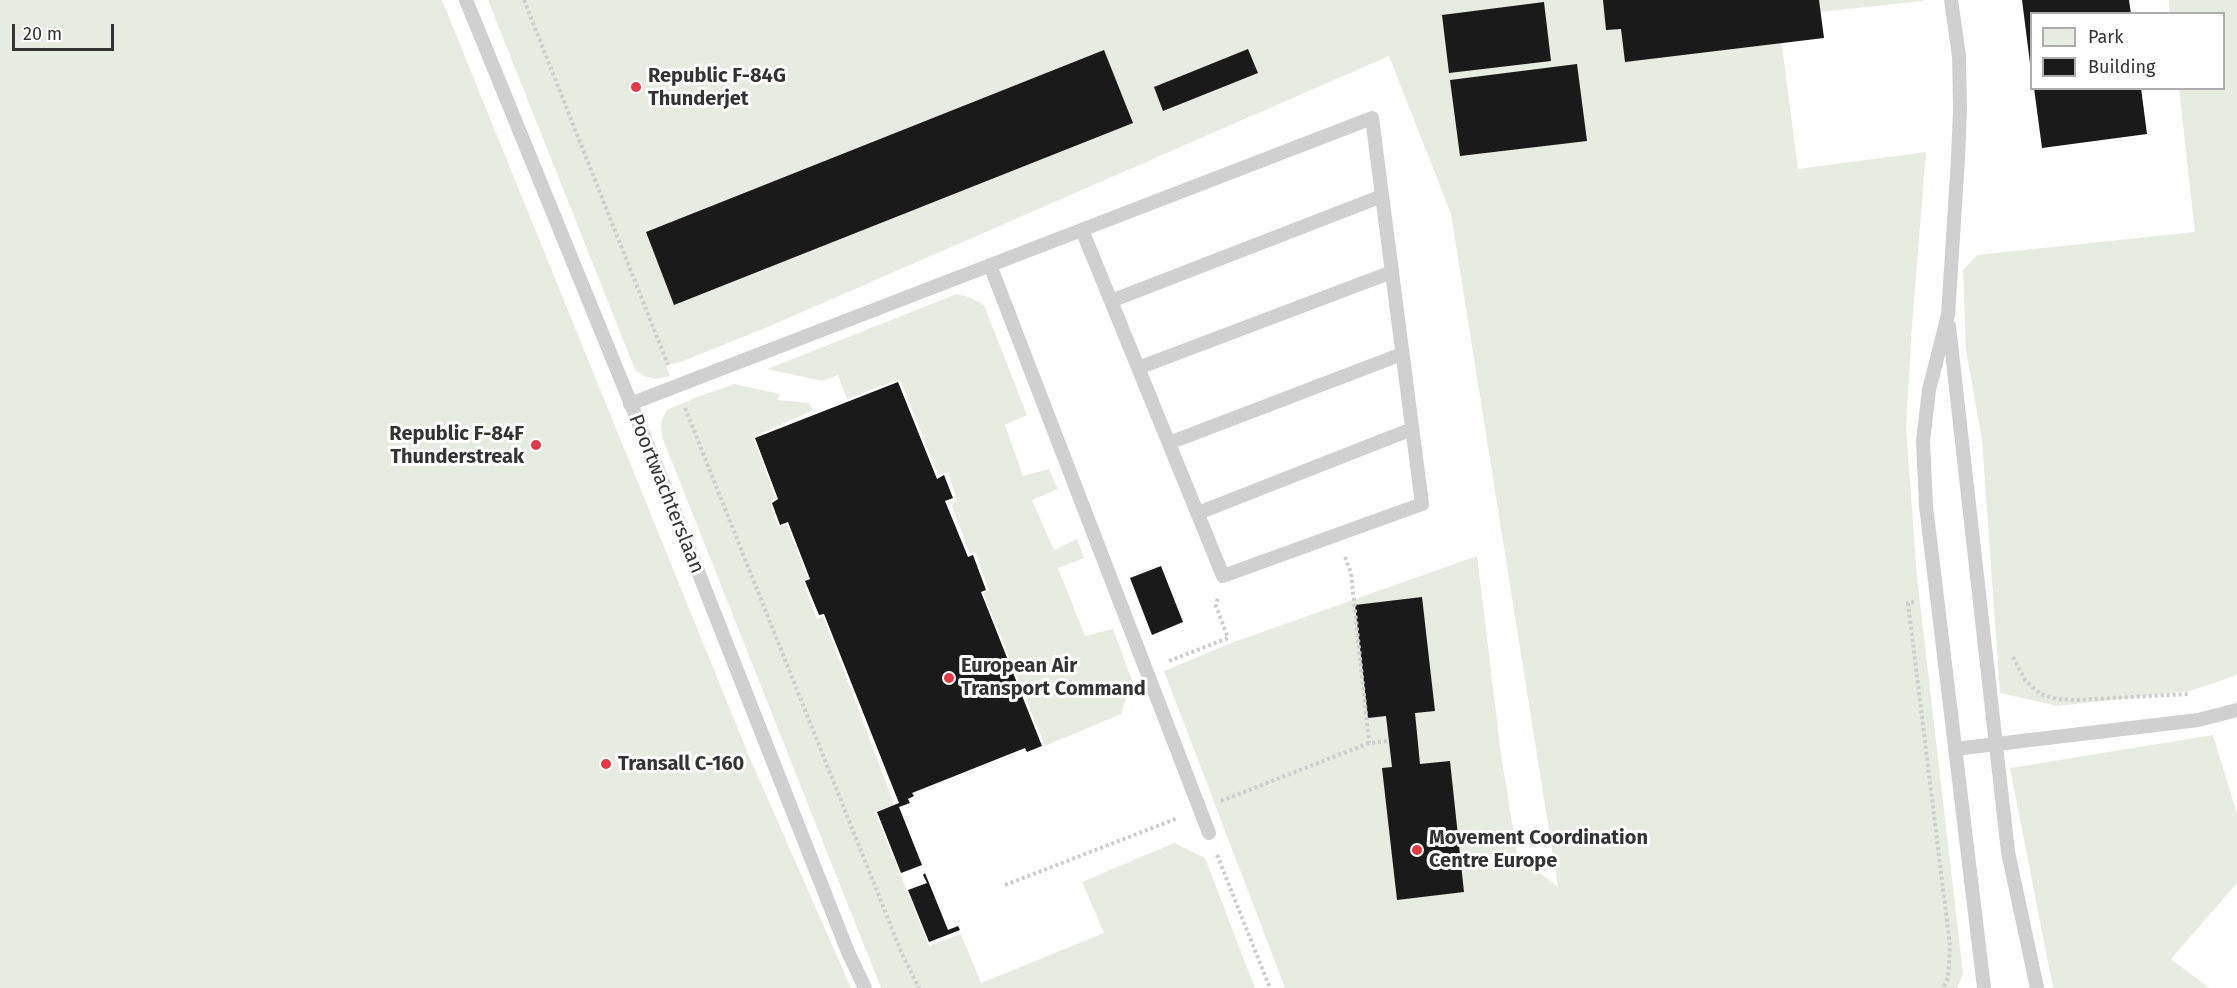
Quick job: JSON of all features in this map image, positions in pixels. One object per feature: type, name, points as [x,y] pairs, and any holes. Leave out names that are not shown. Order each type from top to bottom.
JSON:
[{"type":"lane","name":"Poortwachterslaan","points":[[466,0],[848,952],[865,988]]},
{"type":"lane","points":[[1951,0],[1959,56],[1960,109],[1948,315],[2008,852],[2037,988]]},
{"type":"lane","points":[[630,404],[1372,118],[1422,504],[1223,576],[1082,230]]},
{"type":"lane","points":[[1111,301],[1382,196]]},
{"type":"lane","points":[[990,265],[1209,833]]},
{"type":"lane","points":[[1138,368],[1392,272]]},
{"type":"lane","points":[[1948,315],[1929,390],[1923,441],[1926,506],[1984,988]]},
{"type":"lane","points":[[1169,443],[1402,354]]},
{"type":"lane","points":[[1198,513],[1412,429]]},
{"type":"lane","points":[[1955,749],[2198,720],[2237,710]]},
{"type":"path","points":[[524,0],[897,943],[919,988]]},
{"type":"path","points":[[1336,535],[1351,573],[1369,743]]},
{"type":"path","points":[[1146,670],[1228,638],[1216,606],[1223,576]]},
{"type":"path","points":[[1209,833],[1270,988]]},
{"type":"green space","points":[[0,0],[442,0],[749,756],[851,988],[0,988]]},
{"type":"green space","points":[[488,0],[1776,0],[1798,169],[1926,152],[1906,427],[1917,577],[1963,974],[1957,988],[1285,988],[1164,671],[1234,642],[1477,556],[1501,754],[1517,855],[1558,887],[1451,214],[1389,56],[770,326],[681,362],[666,365],[670,376],[656,379],[644,376],[635,370]]},
{"type":"green space","points":[[1798,0],[1923,0],[1923,1],[1810,13]]},
{"type":"green space","points":[[2169,0],[2237,0],[2237,675],[2190,691],[2058,706],[2000,693],[1982,440],[1966,350],[1963,270],[1977,255],[2195,232],[2179,90],[2225,90],[2225,12],[2170,12]]},
{"type":"green space","points":[[957,294],[984,305],[1027,415],[1005,425],[1023,476],[1049,469],[1058,489],[1032,500],[1054,550],[1077,539],[1084,558],[1058,568],[1085,636],[1113,629],[1132,680],[1121,714],[1045,746],[983,593],[989,590],[975,552],[970,554],[952,506],[957,499],[948,473],[938,475],[900,379],[847,399],[838,375],[822,381],[767,369]]},
{"type":"green space","points":[[734,384],[780,394],[777,400],[809,403],[813,410],[753,437],[776,499],[770,501],[778,527],[787,525],[808,578],[803,581],[817,619],[823,616],[894,804],[875,812],[929,946],[961,934],[981,983],[1104,933],[1082,882],[1174,843],[1205,858],[1255,988],[881,988],[662,437],[661,422],[667,410]]},
{"type":"green space","points":[[2213,735],[2237,814],[2237,883],[2171,959],[2209,988],[2053,988],[2010,768]]},
{"type":"building","points":[[1603,0],[1819,0],[1824,38],[1625,62],[1621,29],[1606,30]]},
{"type":"building","points":[[2022,0],[2129,0],[2131,12],[2030,12],[2030,63]]},
{"type":"building","points":[[1544,2],[1551,61],[1449,73],[1442,15]]},
{"type":"building","points":[[1248,49],[1258,73],[1163,111],[1154,87]]},
{"type":"building","points":[[1104,50],[1133,123],[674,305],[646,232]]},
{"type":"building","points":[[1577,64],[1587,141],[1460,156],[1450,80]]},
{"type":"building","points":[[2034,90],[2141,90],[2147,134],[2042,148]]},
{"type":"building","points":[[898,382],[937,479],[944,475],[953,498],[945,501],[968,557],[973,555],[986,590],[981,592],[1042,746],[1027,752],[1025,748],[912,793],[914,796],[908,799],[910,803],[899,807],[922,865],[901,873],[877,812],[899,803],[824,614],[819,615],[805,581],[810,579],[788,522],[780,525],[772,503],[778,499],[755,438]]},
{"type":"building","points":[[1161,566],[1183,622],[1152,635],[1130,578]]},
{"type":"building","points":[[1422,597],[1435,711],[1415,713],[1420,764],[1450,761],[1464,892],[1397,900],[1382,768],[1392,767],[1386,716],[1368,718],[1355,605]]},
{"type":"building","points":[[925,873],[948,930],[958,926],[960,930],[929,942],[908,890],[927,883],[923,875]]},
{"type":"place","name":"Republic F-84G Thunderjet","points":[[636,87]]},
{"type":"place","name":"Republic F-84F Thunderstreak","points":[[536,445]]},
{"type":"place","name":"European Air Transport Command","points":[[949,678]]},
{"type":"place","name":"Transall C-160","points":[[606,764]]},
{"type":"place","name":"Movement Coordination Centre Europe","points":[[1417,850]]}]
